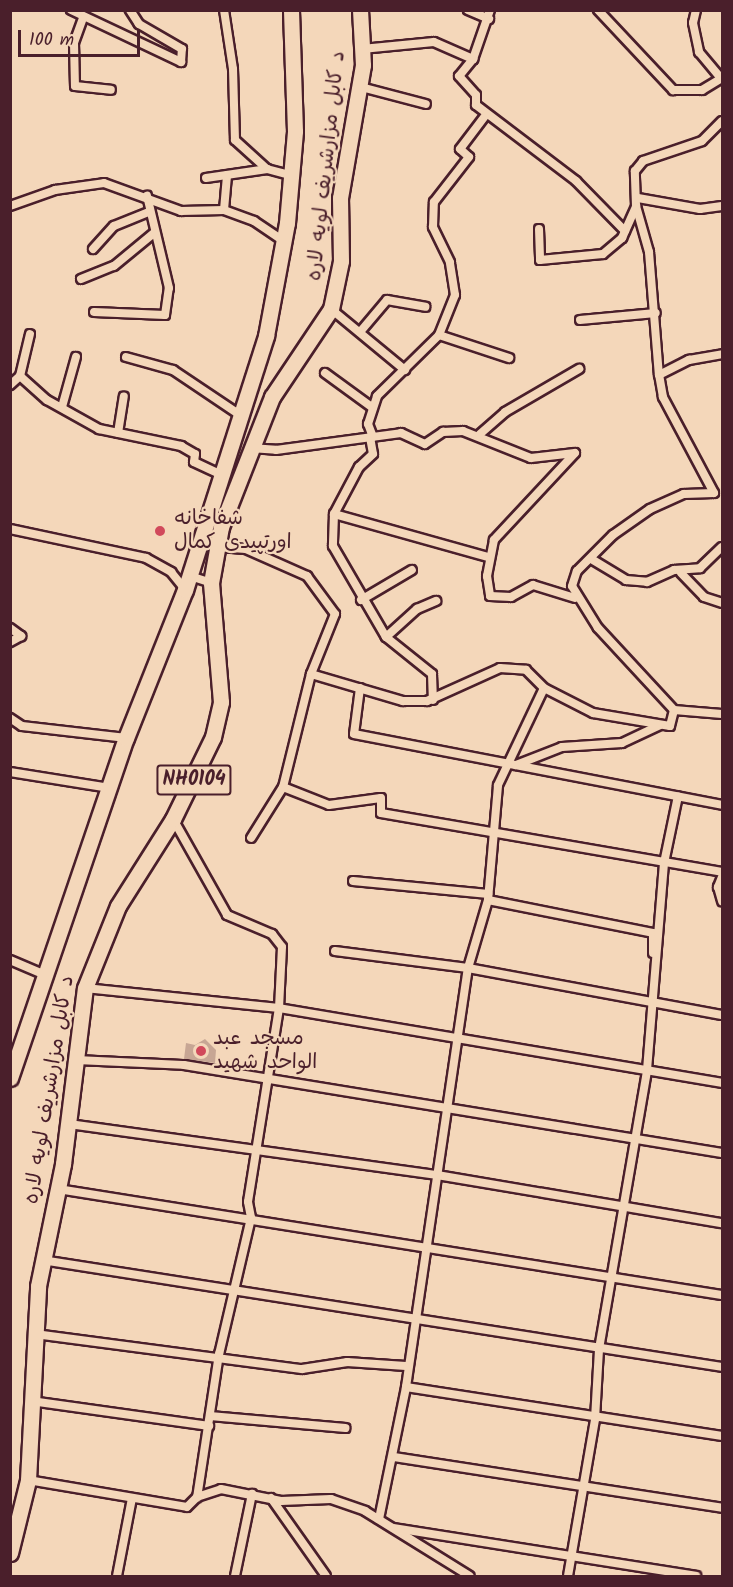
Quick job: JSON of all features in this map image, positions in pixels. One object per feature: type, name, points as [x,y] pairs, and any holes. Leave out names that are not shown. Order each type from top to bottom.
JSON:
[{"type":"highway","name":"د کابل مزارشریف لویه لاره","points":[[10,1078],[14,1061],[114,788],[126,738],[188,583],[266,336],[284,241],[290,175],[295,68],[291,10]]},
{"type":"highway","name":"د کابل مزارشریف لویه لاره","points":[[10,1552],[28,1480],[35,1334],[42,1260],[58,1189],[69,1124],[85,988],[118,906],[173,819],[199,771],[221,702],[211,583],[217,547],[250,448],[273,397],[331,309],[341,261],[340,198],[361,87],[360,10]]},
{"type":"street","points":[[71,10],[83,18],[181,62],[182,50],[139,24],[130,10]]},
{"type":"street","points":[[224,10],[233,69],[234,140],[267,169]]},
{"type":"street","points":[[468,10],[490,15],[472,59],[459,76],[476,94],[484,116],[548,159],[625,231]]},
{"type":"street","points":[[598,10],[673,90],[702,90],[722,79],[699,52],[693,23],[696,10]]},
{"type":"street","points":[[83,18],[74,43],[75,86],[111,90]]},
{"type":"street","points":[[362,49],[434,42],[472,59]]},
{"type":"street","points":[[361,87],[426,104]]},
{"type":"street","points":[[433,700],[432,674],[386,637],[361,600],[333,546],[334,514],[359,467],[373,454],[372,437],[368,424],[377,396],[439,335],[456,290],[433,227],[434,202],[469,157],[460,149],[484,116]]},
{"type":"street","points":[[576,598],[577,571],[593,560],[613,535],[650,509],[684,495],[714,493],[663,397],[659,375],[656,313],[649,252],[637,202],[635,171],[643,161],[672,155],[702,141],[723,121]]},
{"type":"street","points":[[206,178],[267,169],[290,175]]},
{"type":"street","points":[[224,210],[227,175]]},
{"type":"street","points":[[10,206],[55,190],[104,183],[147,196],[182,211],[224,210],[254,221],[284,241]]},
{"type":"street","points":[[94,312],[165,315],[169,288],[148,212],[147,196]]},
{"type":"street","points":[[539,229],[540,260],[603,254],[625,231],[637,202]]},
{"type":"street","points":[[637,202],[700,209],[723,206]]},
{"type":"street","points":[[93,249],[114,226],[148,212]]},
{"type":"street","points":[[81,279],[114,266],[154,233]]},
{"type":"street","points":[[360,332],[387,300],[425,307]]},
{"type":"street","points":[[331,309],[405,370]]},
{"type":"street","points":[[580,320],[656,313]]},
{"type":"street","points":[[10,385],[20,376],[30,334]]},
{"type":"street","points":[[439,335],[509,358]]},
{"type":"street","points":[[659,375],[688,360],[723,354]]},
{"type":"street","points":[[62,407],[76,357]]},
{"type":"street","points":[[126,357],[172,370],[240,415]]},
{"type":"street","points":[[480,434],[505,412],[579,369]]},
{"type":"street","points":[[326,373],[373,408]]},
{"type":"street","points":[[20,376],[62,407],[99,429],[181,446],[195,454],[194,462],[222,475]]},
{"type":"street","points":[[118,433],[124,396]]},
{"type":"street","points":[[250,448],[276,450],[401,433],[425,444],[443,432],[480,434],[531,458],[575,453],[507,522],[488,557],[490,596],[511,597],[532,585],[576,598],[674,710],[723,714]]},
{"type":"street","points":[[334,514],[488,557]]},
{"type":"street","points":[[10,529],[146,558],[188,583],[211,583]]},
{"type":"street","points":[[217,547],[246,549],[307,576],[335,614],[311,674],[283,787],[274,809],[251,838]]},
{"type":"street","points":[[681,573],[700,568],[723,547]]},
{"type":"street","points":[[593,560],[626,580],[647,582],[674,570],[681,573],[704,597],[723,603]]},
{"type":"street","points":[[361,600],[412,570]]},
{"type":"street","points":[[386,637],[417,609],[436,601]]},
{"type":"street","points":[[10,628],[21,636],[10,642]]},
{"type":"street","points":[[311,674],[403,701],[433,700],[500,668],[526,670],[544,688],[593,713],[670,726],[674,710]]},
{"type":"street","points":[[360,688],[354,734],[505,765],[516,765],[723,805]]},
{"type":"street","points":[[379,1519],[394,1457],[406,1387],[406,1366],[416,1316],[468,968],[488,897],[491,830],[505,765],[544,688]]},
{"type":"street","points":[[10,718],[22,726],[126,738]]},
{"type":"street","points":[[516,765],[562,747],[622,743],[661,724]]},
{"type":"street","points":[[10,772],[114,788]]},
{"type":"street","points":[[283,787],[329,805],[381,798],[381,813],[491,830],[723,872]]},
{"type":"street","points":[[568,1576],[581,1485],[595,1419],[599,1349],[633,1140],[647,1070],[656,1002],[664,863],[678,796]]},
{"type":"street","points":[[173,819],[227,915],[272,933],[282,947],[279,1008],[258,1148],[251,1218],[219,1354],[197,1497]]},
{"type":"street","points":[[723,877],[718,887],[723,902]]},
{"type":"street","points":[[352,881],[488,897],[653,933],[658,964]]},
{"type":"street","points":[[335,951],[468,968],[723,1015]]},
{"type":"street","points":[[10,960],[46,975]]},
{"type":"street","points":[[85,988],[279,1008],[723,1083]]},
{"type":"street","points":[[75,1060],[184,1065],[723,1154]]},
{"type":"street","points":[[69,1124],[258,1148],[437,1175],[622,1209],[723,1223]]},
{"type":"street","points":[[58,1189],[425,1245],[723,1295]]},
{"type":"street","points":[[42,1260],[416,1316],[599,1349],[723,1367]]},
{"type":"street","points":[[35,1334],[219,1354],[302,1369],[347,1362],[406,1366]]},
{"type":"street","points":[[406,1387],[595,1419],[723,1436]]},
{"type":"street","points":[[31,1401],[209,1426]]},
{"type":"street","points":[[210,1416],[345,1428]]},
{"type":"street","points":[[394,1457],[723,1508]]},
{"type":"street","points":[[28,1480],[187,1508],[197,1497],[221,1489],[270,1498],[332,1499],[379,1519],[391,1529],[470,1576]]},
{"type":"street","points":[[235,1576],[252,1494]]},
{"type":"street","points":[[117,1576],[132,1498]]},
{"type":"street","points":[[270,1498],[326,1576]]},
{"type":"street","points":[[391,1529],[696,1576]]},
{"type":"building","name":"مسجد عبد الواحد شهید","points":[[205,1039],[216,1050],[215,1063],[184,1059],[186,1043],[195,1045]]},
{"type":"place","name":"شفاخانه اورتپیدی کمال","points":[[160,531]]},
{"type":"place","name":"مسجد عبد الواحد شهید","points":[[201,1051]]}]
